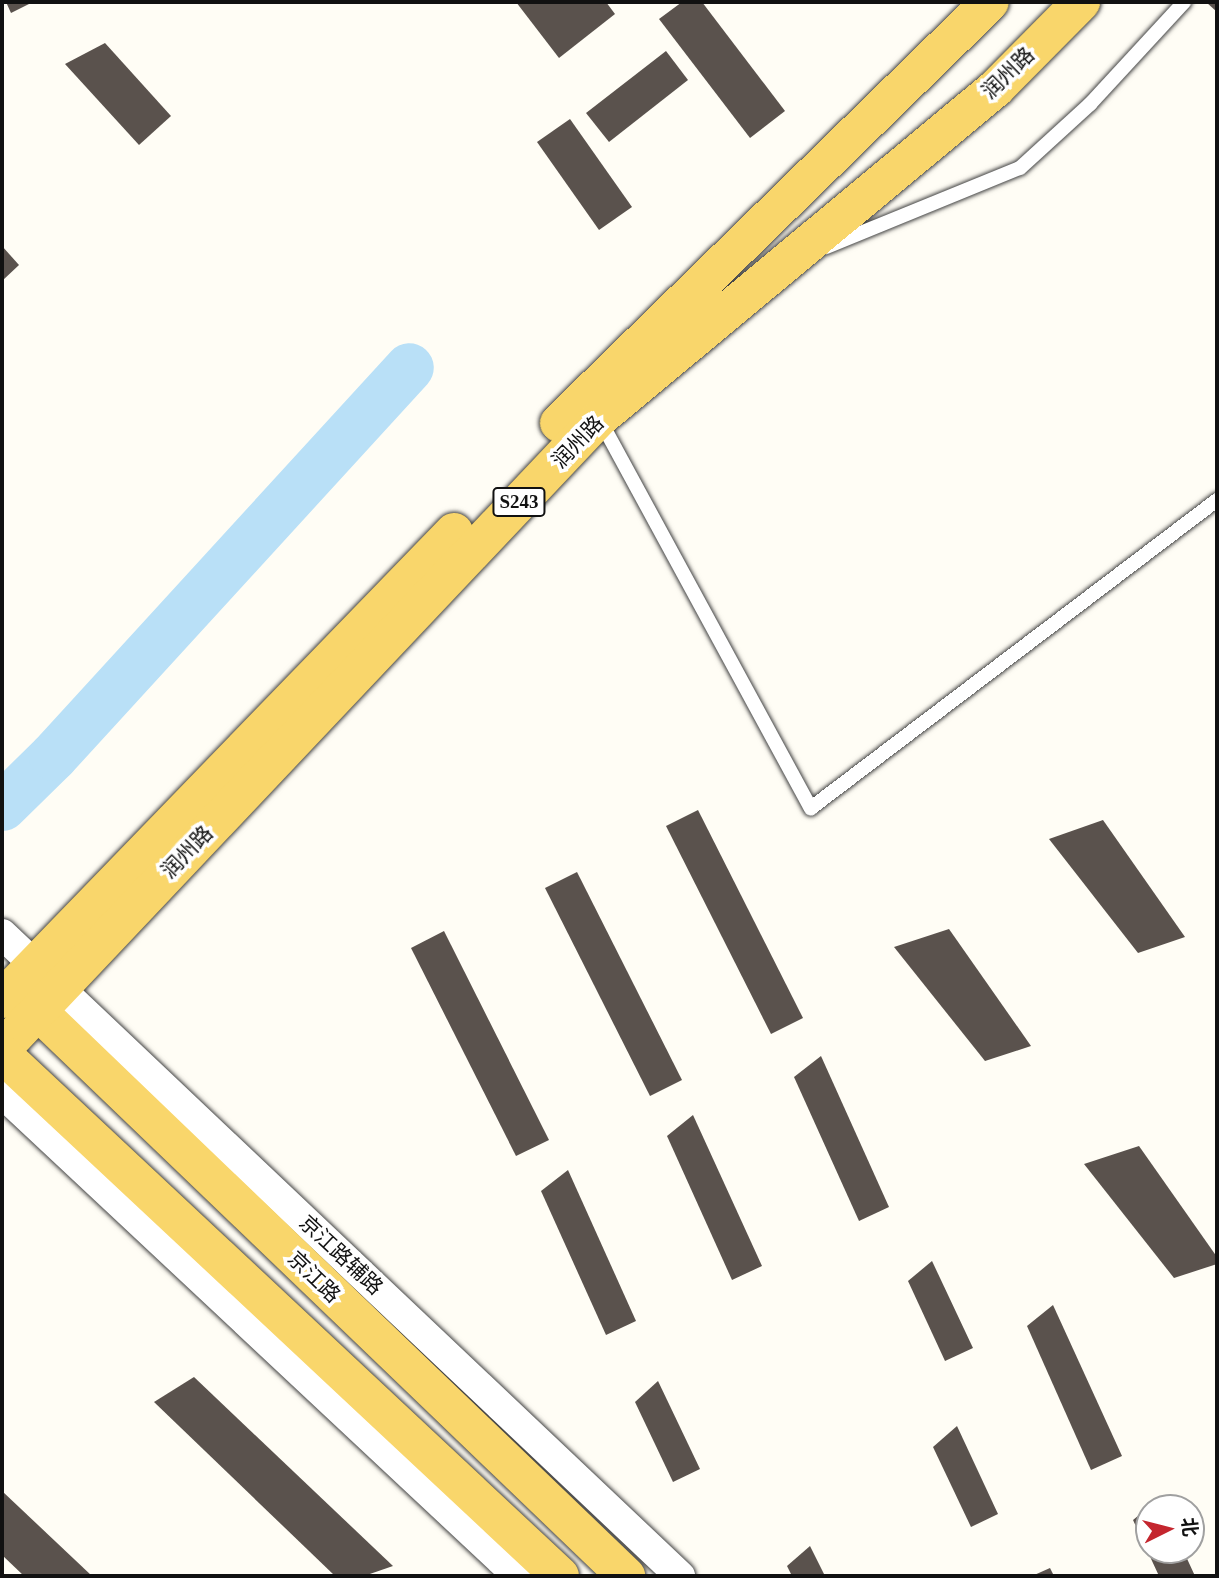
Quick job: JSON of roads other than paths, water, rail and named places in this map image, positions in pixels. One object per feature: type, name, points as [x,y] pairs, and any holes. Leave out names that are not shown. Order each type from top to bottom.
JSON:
[{"type":"main road","name":"润州路","points":[[2,1051],[24,988],[990,2]]},
{"type":"main road","name":"润州路","points":[[593,407],[782,265],[996,88],[1081,2]]},
{"type":"main road","name":"京江路","points":[[24,988],[626,1576]]},
{"type":"main road","points":[[2,1051],[560,1576]]},
{"type":"street","name":"京江路辅路","points":[[2,934],[24,988],[680,1576]]},
{"type":"street","points":[[2,1094],[518,1576]]},
{"type":"lane","points":[[782,265],[1020,168],[1090,104],[1184,2]]},
{"type":"lane","points":[[593,407],[811,808],[1217,500]]},
{"type":"waterway","points":[[2,806],[53,756],[409,367]]}]
